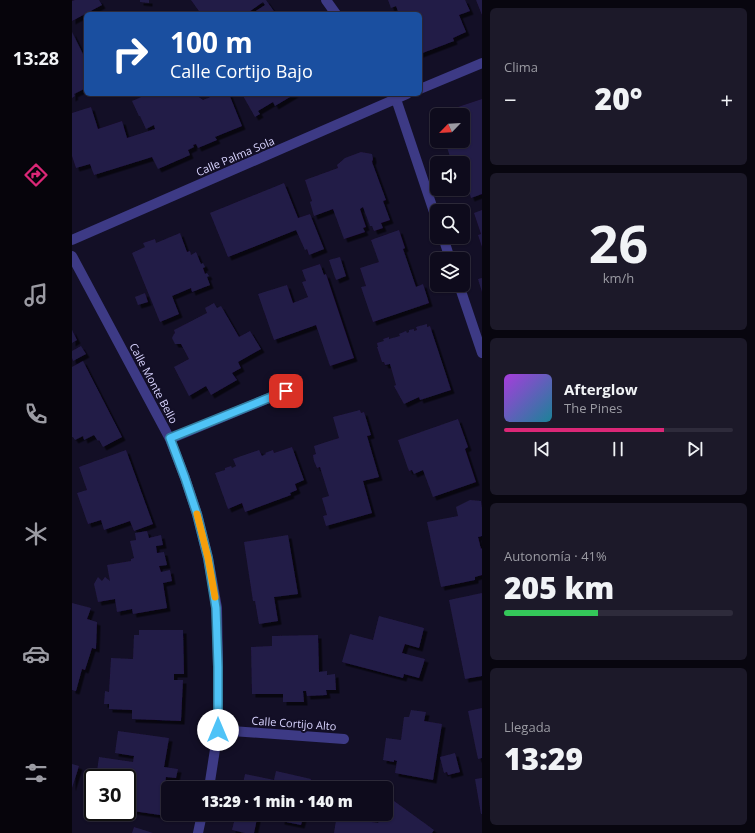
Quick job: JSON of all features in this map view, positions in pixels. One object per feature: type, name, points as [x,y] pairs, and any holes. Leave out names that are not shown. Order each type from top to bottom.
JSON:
[{"type":"street","points":[[326,0],[335,12]]},
{"type":"street","points":[[422,88],[482,63]]},
{"type":"street","points":[[394,96],[431,204]]},
{"type":"street","name":"Calle Palma Sola","points":[[72,240],[394,96]]},
{"type":"street","name":"Calle Monte Bello","points":[[72,256],[170,438],[197,514],[208,558],[216,608],[218,730],[210,781]]},
{"type":"street","points":[[461,292],[482,354]]},
{"type":"street","points":[[170,438],[286,391]]},
{"type":"street","name":"Calle Cortijo Alto","points":[[218,730],[344,739]]},
{"type":"street","points":[[198,833],[201,821]]},
{"type":"building","points":[[99,0],[102,5],[89,12],[84,12],[84,15],[72,21],[72,1]]},
{"type":"building","points":[[140,0],[149,0],[149,3],[140,2]]},
{"type":"building","points":[[191,0],[266,0],[275,12],[254,12],[265,5],[263,2],[249,12],[200,12]]},
{"type":"building","points":[[388,0],[465,0],[470,11],[459,15],[466,32],[453,38],[454,41],[422,53],[422,12],[398,12],[396,6],[391,8]]},
{"type":"building","points":[[476,0],[482,0],[482,15]]},
{"type":"building","points":[[72,32],[84,56],[84,89],[74,94],[75,96],[72,98]]},
{"type":"building","points":[[144,96],[198,96],[203,100],[213,96],[230,96],[242,126],[215,137],[217,140],[198,148],[196,144],[193,145],[194,147],[188,150],[190,155],[158,169],[152,157],[94,175],[90,164],[76,168],[72,156],[72,113],[91,107],[98,129],[122,121],[127,138],[155,129],[154,125],[146,129],[132,101]]},
{"type":"building","points":[[243,96],[292,96],[275,106],[273,102],[258,111],[260,114],[255,117]]},
{"type":"building","points":[[482,99],[482,194],[471,198],[470,156],[450,156],[447,148],[470,148],[470,108],[455,108]]},
{"type":"building","points":[[361,152],[372,154],[372,162],[386,200],[383,201],[390,220],[381,223],[383,228],[374,231],[372,226],[370,226],[363,207],[360,209],[366,227],[363,228],[365,232],[344,239],[333,209],[314,216],[310,202],[312,201],[305,180],[338,168],[337,165],[345,158]]},
{"type":"building","points":[[284,183],[298,218],[310,214],[324,249],[309,255],[307,249],[305,250],[296,230],[228,257],[210,213]]},
{"type":"building","points":[[482,210],[482,247],[478,235],[481,234],[474,213]]},
{"type":"building","points":[[399,230],[405,248],[403,249],[416,287],[423,284],[429,303],[373,322],[361,287],[366,286],[360,268],[379,262],[371,240]]},
{"type":"building","points":[[180,233],[187,252],[190,251],[191,255],[196,252],[201,264],[203,263],[205,267],[203,268],[205,274],[207,273],[209,276],[207,277],[210,285],[192,292],[191,288],[172,296],[179,314],[160,322],[132,253],[145,247],[143,243],[155,239],[156,243]]},
{"type":"building","points":[[340,257],[346,276],[336,280],[329,260]]},
{"type":"building","points":[[320,264],[324,275],[326,274],[354,358],[330,366],[316,325],[274,340],[258,294],[287,285],[293,303],[308,297],[302,282],[306,281],[302,270]]},
{"type":"building","points":[[482,278],[482,292],[478,279]]},
{"type":"building","points":[[145,293],[148,302],[138,305],[135,297]]},
{"type":"building","points":[[214,303],[217,308],[221,306],[239,337],[250,331],[261,349],[238,362],[241,368],[232,373],[237,380],[211,395],[206,386],[189,396],[174,367],[189,359],[181,344],[175,344],[172,338],[175,333],[174,330],[207,313],[205,308]]},
{"type":"building","points":[[427,324],[427,327],[430,326],[451,390],[420,400],[419,397],[404,404],[394,386],[396,385],[390,364],[385,365],[384,362],[382,362],[377,343],[384,341],[383,339],[389,337],[389,339],[400,336],[399,334],[406,331],[407,333],[409,330],[417,330],[416,327]]},
{"type":"building","points":[[72,330],[77,340],[72,343]]},
{"type":"building","points":[[81,346],[86,354],[73,361],[72,351]]},
{"type":"building","points":[[83,361],[122,437],[103,447],[94,435],[84,440],[83,436],[75,440],[72,437],[72,367]]},
{"type":"building","points":[[360,410],[361,413],[364,412],[371,435],[367,436],[379,477],[363,481],[372,513],[326,526],[323,516],[327,515],[322,498],[329,496],[320,467],[317,468],[314,461],[313,455],[316,454],[314,446],[339,438],[333,417]]},
{"type":"building","points":[[458,419],[468,447],[465,449],[476,482],[433,497],[423,470],[414,474],[412,470],[409,471],[398,440]]},
{"type":"building","points":[[292,447],[304,480],[295,484],[297,490],[290,493],[291,495],[245,512],[242,503],[228,509],[215,473],[225,470],[225,468],[231,466],[232,468],[236,466],[233,459],[259,450],[262,456],[273,450],[274,453]]},
{"type":"building","points":[[126,450],[153,524],[134,531],[130,521],[104,530],[101,520],[88,524],[77,493],[87,490],[79,467]]},
{"type":"building","points":[[470,500],[481,501],[482,536],[478,537],[481,549],[482,548],[482,575],[475,577],[475,580],[441,587],[427,522],[458,516],[456,507]]},
{"type":"building","points":[[147,531],[149,538],[161,535],[163,545],[156,546],[157,553],[164,552],[167,565],[159,566],[161,572],[170,570],[172,581],[163,583],[167,608],[133,614],[132,609],[117,612],[115,599],[98,602],[94,584],[98,577],[102,581],[105,577],[110,581],[107,565],[131,561],[131,559],[134,558],[130,541],[136,540],[135,533]]},
{"type":"building","points":[[288,535],[298,594],[274,597],[278,621],[259,624],[255,601],[253,601],[244,542]]},
{"type":"building","points":[[482,593],[482,676],[465,679],[449,600]]},
{"type":"building","points":[[72,603],[91,608],[87,619],[97,622],[96,649],[92,648],[85,670],[82,669],[76,691],[72,690]]},
{"type":"building","points":[[379,616],[424,628],[419,648],[405,644],[402,653],[425,659],[419,678],[404,674],[403,678],[342,662],[350,634],[373,640]]},
{"type":"building","points":[[139,630],[183,630],[184,674],[174,674],[174,680],[183,680],[181,721],[132,719],[132,710],[109,709],[109,704],[104,704],[105,691],[109,692],[111,658],[133,659],[134,635],[139,635]]},
{"type":"building","points":[[318,635],[319,672],[327,671],[327,675],[335,674],[336,690],[326,690],[327,695],[307,696],[306,691],[303,691],[304,702],[283,702],[283,694],[252,694],[251,647],[272,646],[272,636]]},
{"type":"building","points":[[482,708],[482,758],[478,759],[468,711]]},
{"type":"building","points":[[411,710],[426,712],[424,721],[442,724],[433,780],[395,773],[397,761],[394,760],[394,762],[383,760],[386,738],[401,740],[404,717],[409,717]]},
{"type":"building","points":[[118,731],[169,738],[164,767],[178,769],[176,778],[166,777],[165,781],[161,781],[160,815],[136,811],[136,769],[97,769],[99,757],[133,762],[134,756],[115,753]]},
{"type":"building","points":[[455,753],[460,772],[448,775],[447,772],[444,773],[440,757]]},
{"type":"building","points":[[72,764],[79,766],[72,788]]},
{"type":"building","points":[[276,771],[311,779],[311,781],[244,781],[245,774],[274,780]]},
{"type":"building","points":[[482,778],[482,814],[481,814],[475,779]]},
{"type":"building","points":[[394,801],[434,830],[432,833],[334,833],[336,821],[366,821],[378,823],[380,821],[393,821]]},
{"type":"building","points":[[234,821],[257,821],[254,833],[245,833],[232,830]]},
{"type":"building","points":[[281,821],[302,821],[301,825]]},
{"type":"building","points":[[134,827],[153,833],[132,833]]},
{"type":"slow traffic","points":[[197,514],[208,558],[215,597]]},
{"type":"route","points":[[218,730],[216,608],[208,558],[197,514],[170,438],[286,391]]}]
